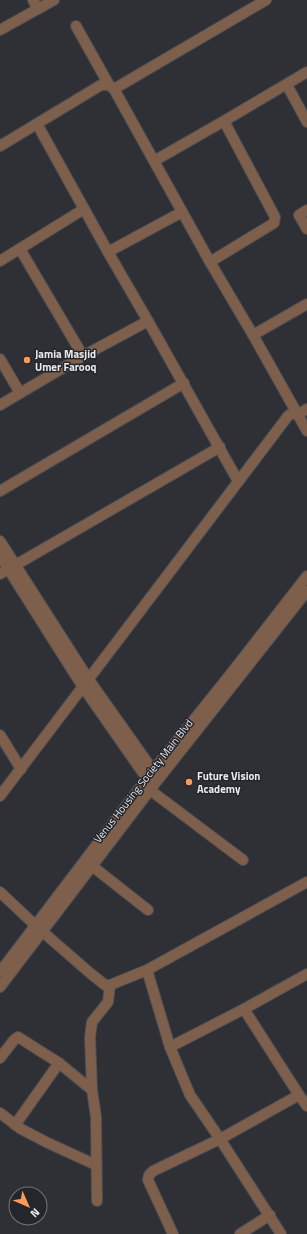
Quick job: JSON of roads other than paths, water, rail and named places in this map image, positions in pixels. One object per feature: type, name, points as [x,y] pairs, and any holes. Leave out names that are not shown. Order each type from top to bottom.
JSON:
[{"type":"street","points":[[0,30],[36,4],[54,0]]},
{"type":"street","points":[[0,146],[102,85],[111,87],[266,0]]},
{"type":"street","points":[[76,26],[307,431]]},
{"type":"street","points":[[154,161],[307,72]]},
{"type":"street","points":[[287,85],[307,122]]},
{"type":"street","points":[[210,262],[274,223],[275,217],[224,121]]},
{"type":"street","points":[[37,124],[238,481]]},
{"type":"street","points":[[0,261],[84,209]]},
{"type":"street","points":[[307,210],[299,215],[307,229]]},
{"type":"street","points":[[108,252],[182,212]]},
{"type":"street","points":[[20,249],[83,356]]},
{"type":"street","points":[[253,335],[307,304]]},
{"type":"street","points":[[0,405],[83,356],[148,321]]},
{"type":"street","points":[[0,359],[20,393]]},
{"type":"street","points":[[0,491],[184,383]]},
{"type":"street","points":[[0,796],[288,416],[307,408]]},
{"type":"street","points":[[8,569],[220,447]]},
{"type":"street","points":[[0,541],[8,569]]},
{"type":"street","points":[[0,556],[152,781],[243,860]]},
{"type":"street","name":"Venus Housing Society Main Blvd","points":[[0,987],[39,929],[306,581]]},
{"type":"street","name":"Venus Housing Society Main Blvd","points":[[152,781],[307,591]]},
{"type":"street","points":[[0,735],[21,768]]},
{"type":"street","points":[[89,863],[148,910]]},
{"type":"street","points":[[0,892],[39,929],[90,973],[105,985],[110,985],[147,970],[307,882]]},
{"type":"street","name":"Venus Housing Society Main Blvd","points":[[0,972],[39,929]]},
{"type":"street","points":[[147,970],[170,1047],[190,1095],[282,1234]]},
{"type":"street","points":[[170,1047],[244,1009],[307,974]]},
{"type":"street","points":[[97,1202],[96,1117],[92,1090],[90,1037],[92,1022],[108,1002],[110,985]]},
{"type":"street","points":[[244,1009],[307,1106]]},
{"type":"street","points":[[0,1058],[18,1037],[59,1063],[92,1090]]},
{"type":"street","points":[[15,1125],[59,1063]]},
{"type":"street","points":[[174,1234],[148,1180],[149,1175],[153,1171],[220,1139],[299,1095]]},
{"type":"street","points":[[0,1113],[15,1125],[48,1143],[96,1164]]},
{"type":"street","points":[[240,1234],[270,1216]]},
{"type":"place","name":"Jamia Masjid Umer Farooq","points":[[27,360]]},
{"type":"place","name":"Future Vision Academy","points":[[189,782]]}]
